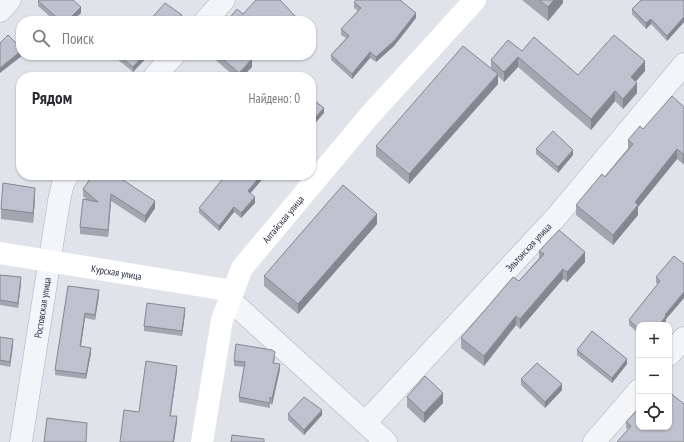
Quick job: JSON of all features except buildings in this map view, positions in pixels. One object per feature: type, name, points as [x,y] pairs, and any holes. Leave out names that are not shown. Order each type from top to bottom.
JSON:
[{"type":"street","points":[[0,11],[10,0]]},
{"type":"street","points":[[210,16],[224,0]]},
{"type":"street","name":"Алтайская улица","points":[[202,442],[222,320],[242,268],[370,116],[475,0]]},
{"type":"street","points":[[159,72],[169,60]]},
{"type":"street","name":"Эльтонская улица","points":[[365,423],[557,216],[684,64]]},
{"type":"street","name":"Ростовская улица","points":[[21,442],[60,195],[65,180]]},
{"type":"street","name":"Курская улица","points":[[0,252],[231,296]]},
{"type":"street","points":[[231,296],[386,442]]},
{"type":"street","points":[[672,352],[684,338]]},
{"type":"street","points":[[594,442],[636,393]]}]
